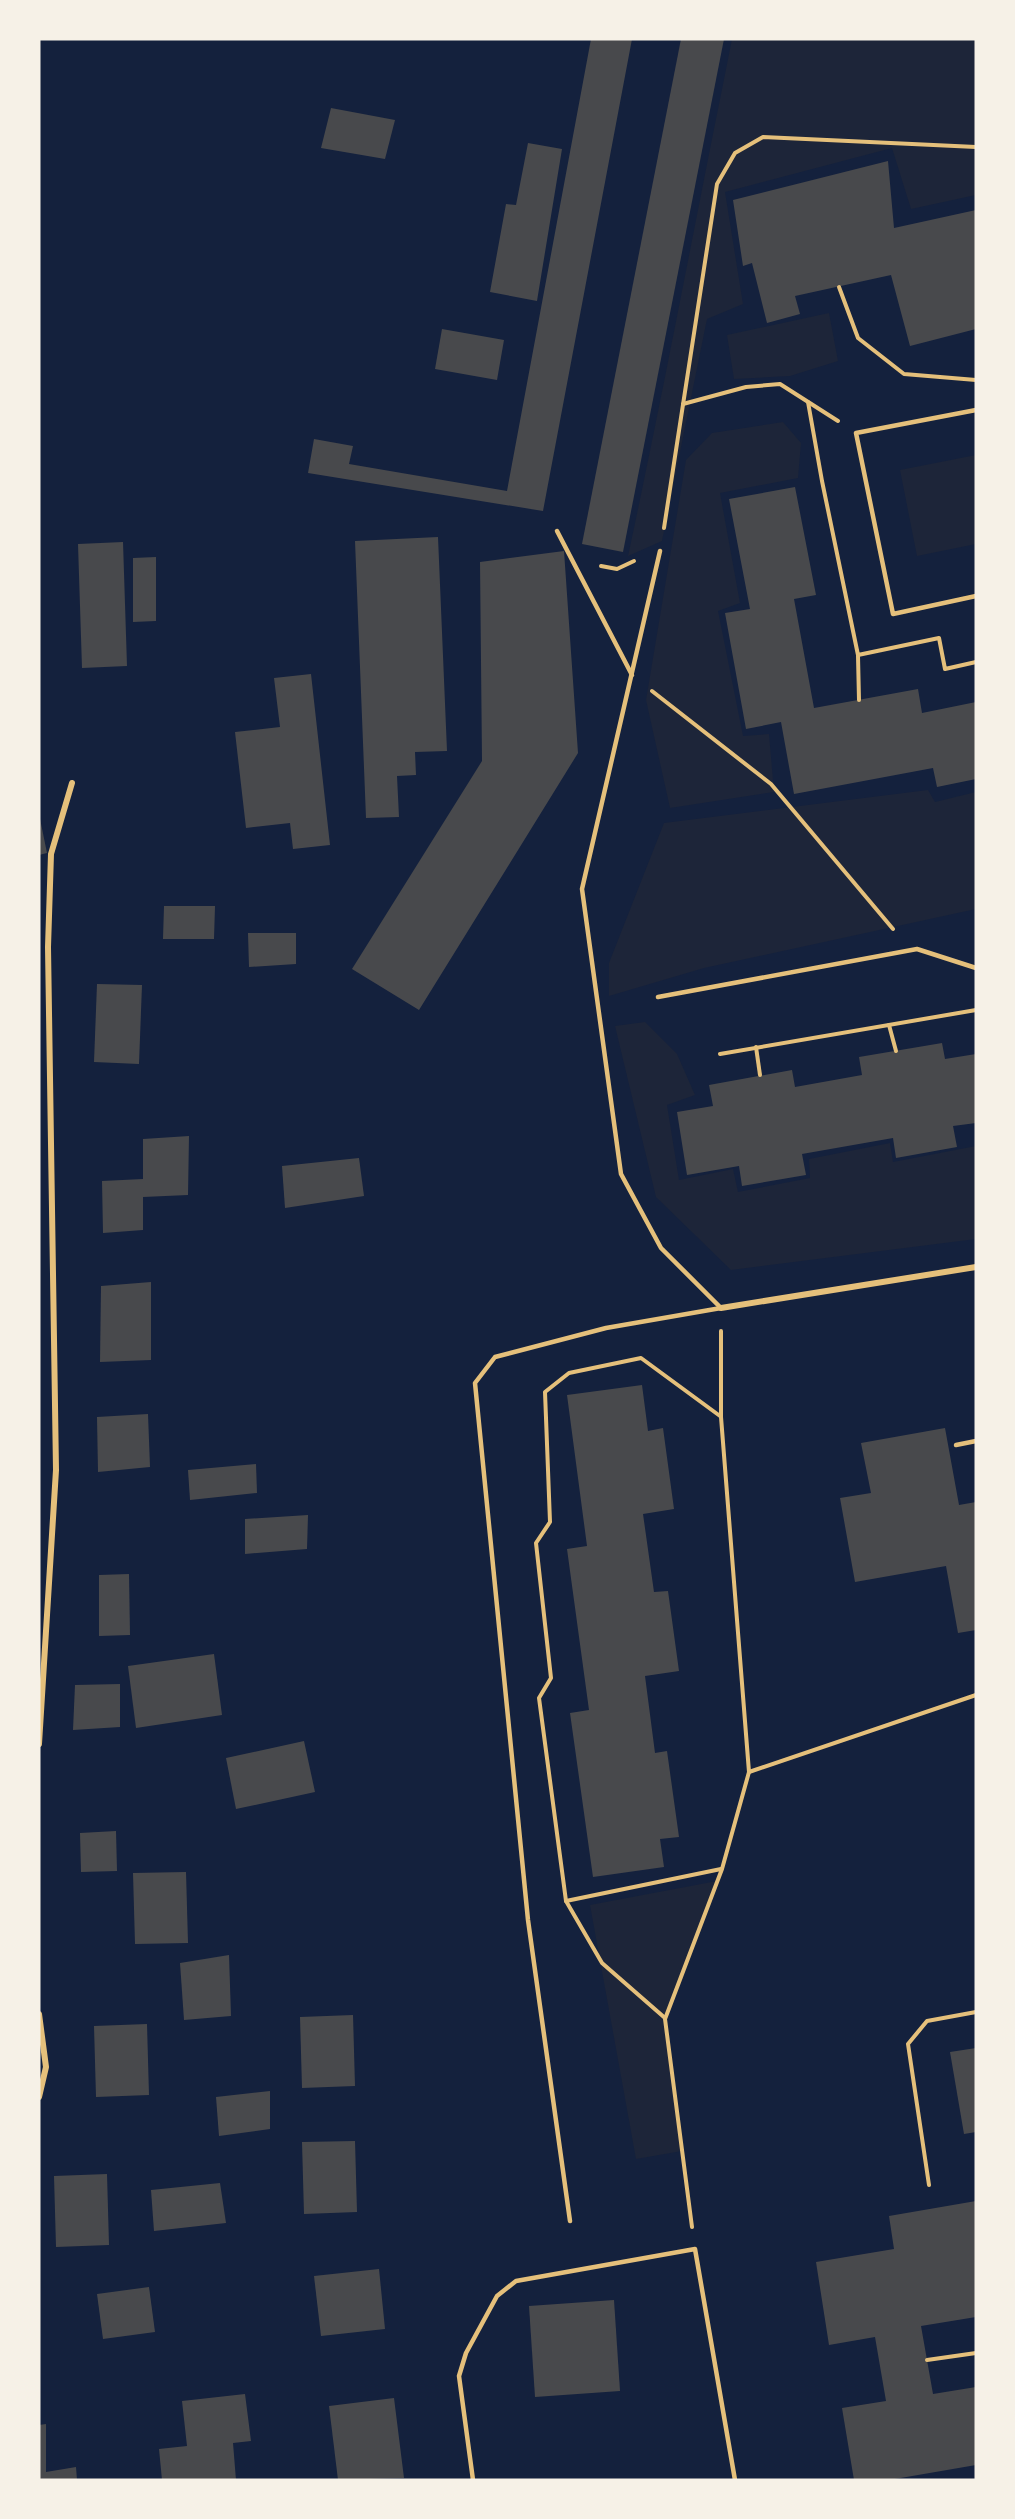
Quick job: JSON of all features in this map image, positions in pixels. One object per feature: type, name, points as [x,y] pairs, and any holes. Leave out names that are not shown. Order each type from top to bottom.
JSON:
[{"type":"street","points":[[39,1744],[56,1470],[48,947],[51,854],[72,783]]},
{"type":"street","points":[[721,1308],[976,1267]]},
{"type":"street","points":[[39,2014],[46,2067],[39,2097]]},
{"type":"lane","points":[[976,410],[856,433],[893,614],[976,596]]},
{"type":"lane","points":[[557,531],[632,675]]},
{"type":"lane","points":[[661,549],[582,889],[621,1174],[661,1248],[721,1308]]},
{"type":"lane","points":[[658,997],[916,949],[976,968]]},
{"type":"lane","points":[[570,2222],[528,1920],[475,1383],[495,1357],[606,1328],[721,1308]]},
{"type":"lane","points":[[956,1445],[976,1441]]},
{"type":"lane","points":[[473,2480],[459,2376],[466,2354],[497,2296],[516,2281],[695,2249],[735,2480]]},
{"type":"path","points":[[598,566],[617,569],[661,549],[717,184],[735,153],[763,137],[976,147]]},
{"type":"path","points":[[839,287],[858,338],[904,374],[976,380]]},
{"type":"path","points":[[683,404],[746,387],[780,384],[856,433]]},
{"type":"path","points":[[858,655],[859,700]]},
{"type":"path","points":[[632,675],[771,784],[910,950]]},
{"type":"path","points":[[720,1054],[976,1010]]},
{"type":"path","points":[[890,1025],[896,1051]]},
{"type":"path","points":[[756,1047],[760,1075]]},
{"type":"path","points":[[695,2249],[665,2019],[722,1869],[749,1772],[721,1417],[721,1308]]},
{"type":"path","points":[[665,2019],[602,1963],[566,1901],[539,1698],[551,1678],[536,1543],[550,1522],[545,1392],[569,1372],[641,1359],[721,1417]]},
{"type":"path","points":[[749,1772],[976,1695]]},
{"type":"path","points":[[566,1901],[722,1869]]},
{"type":"path","points":[[929,2185],[908,2044],[927,2021],[976,2012]]},
{"type":"path","points":[[927,2360],[976,2353]]},
{"type":"shaded area","points":[[732,39],[976,39],[976,195],[911,209],[892,148],[725,192],[743,304],[707,319],[662,541],[628,556],[655,427]]},
{"type":"shaded area","points":[[829,313],[838,361],[790,376],[734,379],[727,335]]},
{"type":"shaded area","points":[[783,422],[801,443],[798,478],[720,493],[740,603],[718,611],[743,736],[769,734],[774,792],[670,808],[646,700],[686,460],[712,433]]},
{"type":"shaded area","points":[[976,455],[976,544],[917,556],[900,470]]},
{"type":"shaded area","points":[[928,790],[935,802],[976,792],[976,909],[704,968],[609,996],[609,963],[664,823]]},
{"type":"shaded area","points":[[645,1022],[677,1054],[695,1095],[667,1105],[679,1180],[733,1169],[738,1192],[810,1178],[809,1159],[890,1143],[893,1162],[976,1146],[976,1239],[731,1270],[656,1197],[615,1026]]},
{"type":"shaded area","points":[[717,1881],[665,2019],[682,2151],[636,2159],[590,1905]]},
{"type":"building","points":[[591,39],[632,39],[543,511],[308,473],[314,439],[353,446],[349,464],[507,491]]},
{"type":"building","points":[[681,39],[724,39],[623,552],[582,544]]},
{"type":"building","points":[[331,108],[395,120],[385,159],[321,148]]},
{"type":"building","points":[[528,143],[562,149],[537,301],[490,292],[506,204],[516,205]]},
{"type":"building","points":[[888,161],[894,228],[976,210],[976,329],[910,346],[891,275],[795,296],[800,314],[767,323],[752,263],[743,266],[733,200]]},
{"type":"building","points":[[442,329],[504,340],[497,380],[435,369]]},
{"type":"building","points":[[795,487],[816,595],[794,599],[814,708],[918,689],[922,713],[976,702],[976,779],[937,787],[933,768],[794,794],[781,722],[746,729],[725,613],[750,609],[729,499]]},
{"type":"building","points":[[438,537],[447,751],[415,752],[416,775],[397,776],[399,817],[366,818],[355,541]]},
{"type":"building","points":[[123,542],[127,666],[82,668],[78,544]]},
{"type":"building","points":[[564,551],[578,753],[419,1010],[352,969],[482,761],[480,562]]},
{"type":"building","points":[[156,557],[156,621],[133,622],[133,558]]},
{"type":"building","points":[[311,674],[330,845],[293,849],[290,823],[246,828],[235,732],[280,727],[274,678]]},
{"type":"building","points":[[39,814],[47,853],[39,855]]},
{"type":"building","points":[[164,906],[215,906],[214,939],[163,939]]},
{"type":"building","points":[[248,933],[296,933],[296,964],[249,967]]},
{"type":"building","points":[[97,984],[142,985],[139,1064],[94,1062]]},
{"type":"building","points":[[942,1043],[945,1059],[976,1054],[976,1123],[953,1126],[957,1147],[896,1158],[893,1138],[802,1154],[806,1175],[742,1186],[739,1166],[687,1175],[677,1112],[713,1106],[709,1085],[792,1070],[795,1087],[862,1075],[859,1057]]},
{"type":"building","points":[[189,1136],[188,1195],[143,1197],[143,1230],[103,1233],[102,1181],[143,1179],[143,1139]]},
{"type":"building","points":[[359,1158],[364,1196],[285,1208],[282,1166]]},
{"type":"building","points":[[151,1282],[151,1360],[100,1362],[101,1286]]},
{"type":"building","points":[[642,1385],[648,1431],[663,1428],[674,1509],[643,1514],[654,1592],[668,1591],[679,1671],[645,1676],[655,1753],[667,1751],[679,1837],[660,1839],[664,1867],[593,1877],[570,1713],[589,1710],[567,1549],[587,1546],[567,1395]]},
{"type":"building","points":[[148,1414],[150,1467],[98,1472],[97,1417]]},
{"type":"building","points":[[945,1428],[959,1505],[976,1502],[976,1630],[958,1633],[946,1566],[855,1582],[840,1498],[871,1493],[861,1443]]},
{"type":"building","points":[[256,1464],[257,1493],[190,1500],[188,1470]]},
{"type":"building","points":[[308,1515],[307,1549],[245,1554],[245,1519]]},
{"type":"building","points":[[129,1574],[130,1635],[99,1636],[99,1575]]},
{"type":"building","points":[[214,1654],[222,1715],[136,1728],[128,1666]]},
{"type":"building","points":[[120,1684],[120,1727],[73,1730],[75,1685]]},
{"type":"building","points":[[304,1741],[315,1792],[236,1809],[226,1758]]},
{"type":"building","points":[[116,1831],[117,1871],[81,1872],[80,1833]]},
{"type":"building","points":[[186,1872],[188,1943],[135,1944],[133,1873]]},
{"type":"building","points":[[229,1955],[231,2016],[184,2020],[180,1963]]},
{"type":"building","points":[[353,2015],[355,2086],[302,2088],[300,2017]]},
{"type":"building","points":[[147,2024],[149,2095],[96,2097],[94,2026]]},
{"type":"building","points":[[976,2048],[976,2132],[964,2134],[950,2052]]},
{"type":"building","points":[[270,2091],[270,2129],[219,2136],[216,2097]]},
{"type":"building","points":[[355,2141],[357,2212],[304,2214],[302,2142]]},
{"type":"building","points":[[107,2174],[109,2245],[56,2247],[54,2176]]},
{"type":"building","points":[[220,2183],[226,2223],[154,2231],[151,2190]]},
{"type":"building","points":[[976,2201],[976,2317],[921,2326],[933,2394],[976,2387],[976,2465],[889,2480],[854,2480],[842,2408],[886,2401],[875,2337],[829,2345],[816,2262],[894,2249],[889,2216]]},
{"type":"building","points":[[379,2269],[385,2329],[321,2336],[314,2276]]},
{"type":"building","points":[[149,2287],[155,2332],[103,2339],[97,2294]]},
{"type":"building","points":[[614,2300],[620,2391],[535,2397],[529,2306]]},
{"type":"building","points":[[245,2394],[251,2441],[233,2443],[236,2480],[162,2480],[159,2449],[187,2446],[182,2401]]},
{"type":"building","points":[[394,2398],[404,2478],[338,2480],[329,2406]]},
{"type":"building","points":[[46,2424],[46,2472],[76,2467],[77,2480],[39,2480],[39,2425]]}]
